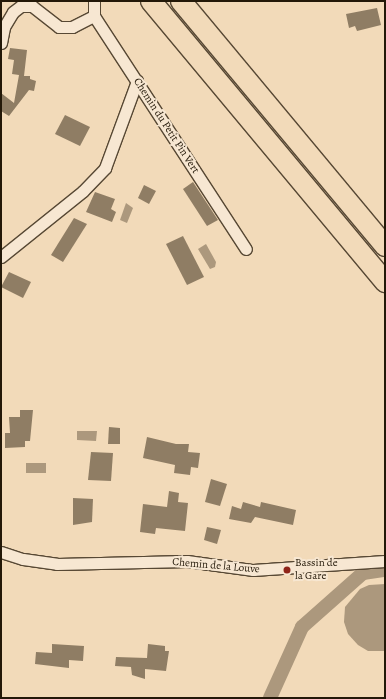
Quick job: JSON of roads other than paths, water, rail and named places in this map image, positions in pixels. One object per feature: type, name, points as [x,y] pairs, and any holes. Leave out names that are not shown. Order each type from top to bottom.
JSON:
[{"type":"highway","points":[[151,1],[385,282]]},
{"type":"highway","points":[[181,1],[385,246]]},
{"type":"street","points":[[1,43],[4,27],[13,12],[21,6],[32,6],[59,27],[72,27],[94,16],[94,1]]},
{"type":"street","name":"Chemin du Petit Pin Vert","points":[[94,16],[246,249]]},
{"type":"street","points":[[1,258],[78,196],[105,168],[137,81]]},
{"type":"street","name":"Chemin de la Louve","points":[[1,552],[23,559],[57,564],[187,561],[253,570],[287,570],[385,561]]},
{"type":"waterway","points":[[270,698],[302,627],[363,573],[385,570]]},
{"type":"place","name":"Bassin de la Gare","points":[[287,570]]}]
